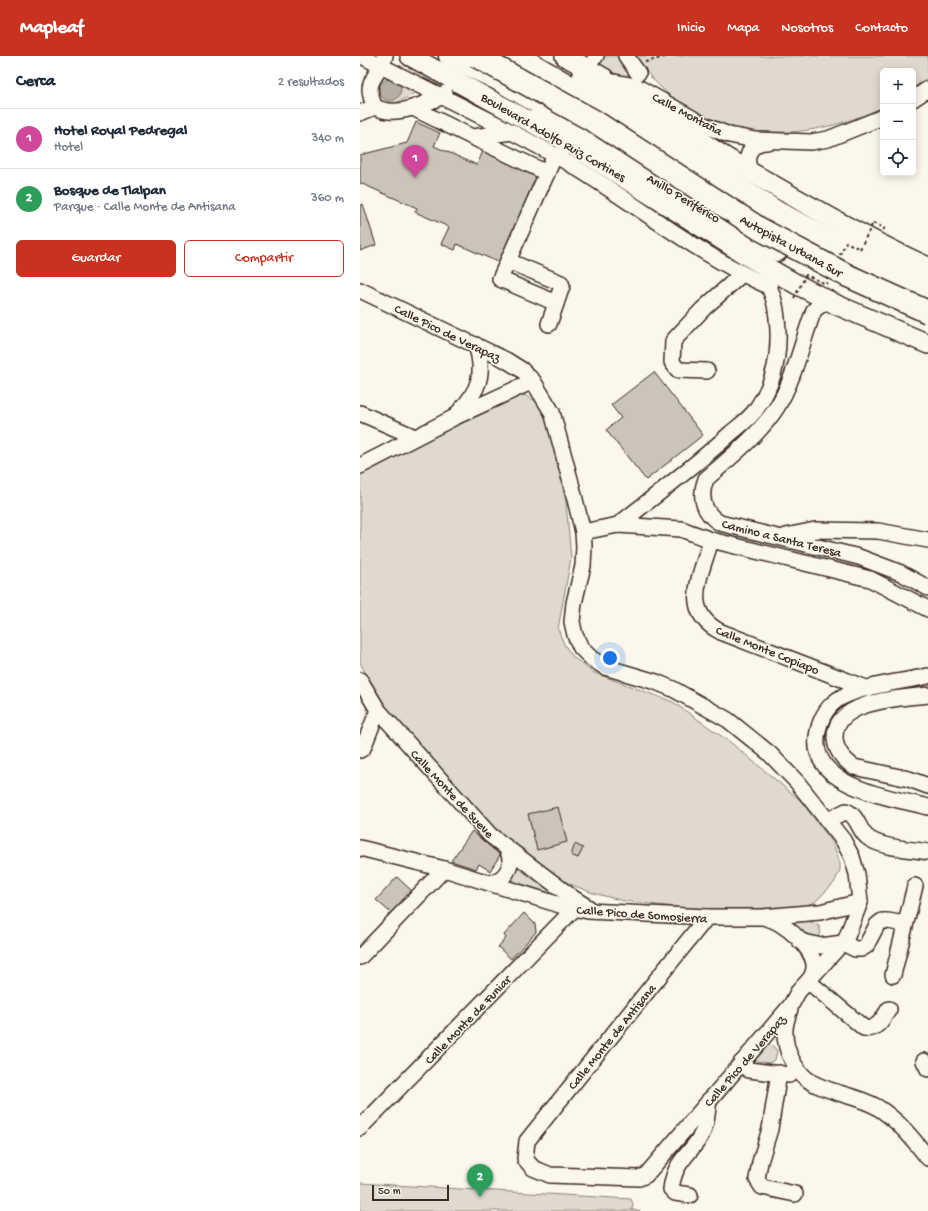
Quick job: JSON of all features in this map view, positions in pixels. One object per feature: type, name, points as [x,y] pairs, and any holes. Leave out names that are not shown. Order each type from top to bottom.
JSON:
[{"type":"highway","points":[[436,56],[496,78]]},
{"type":"highway","points":[[436,56],[481,81],[546,123],[558,144]]},
{"type":"highway","name":"Anillo Periférico","points":[[450,56],[496,78],[541,104],[677,195],[768,246],[868,296],[928,323]]},
{"type":"highway","name":"Autopista Urbana Sur","points":[[476,56],[594,121],[767,232],[846,275],[928,312]]},
{"type":"highway","name":"Autopista Urbana Sur","points":[[498,56],[647,140],[776,223],[867,269],[928,296]]},
{"type":"highway","points":[[517,56],[618,114],[778,213],[894,273],[928,287]]},
{"type":"highway","points":[[548,56],[695,138]]},
{"type":"main road","name":"Boulevard Adolfo Ruiz Cortines","points":[[410,56],[458,81],[558,144],[748,257],[837,304],[928,344]]},
{"type":"main road","points":[[565,56],[663,113],[695,138],[821,213],[928,267]]},
{"type":"street","points":[[362,56],[383,61],[441,97],[513,132],[558,144],[592,178],[689,244],[742,274],[770,287]]},
{"type":"street","points":[[626,56],[639,68]]},
{"type":"street","points":[[375,107],[370,98],[369,85],[383,61]]},
{"type":"street","points":[[360,113],[375,107],[392,110],[413,108],[441,97],[458,81]]},
{"type":"street","name":"Calle Montaña","points":[[609,82],[636,86],[695,120],[718,131],[742,138],[767,142],[811,142],[828,139],[880,118]]},
{"type":"street","points":[[916,97],[928,89]]},
{"type":"street","points":[[413,108],[548,173]]},
{"type":"street","points":[[472,137],[513,132],[558,144]]},
{"type":"street","points":[[751,172],[747,162],[748,152],[758,143],[767,142]]},
{"type":"street","points":[[556,303],[500,279],[548,173],[558,144]]},
{"type":"street","name":"Camino a Santa Teresa","points":[[618,525],[717,446],[756,410],[766,395],[774,373],[778,340],[777,311],[770,287],[748,257]]},
{"type":"street","points":[[508,261],[561,283],[549,324]]},
{"type":"street","points":[[706,371],[678,370],[672,362],[673,341],[703,310],[742,274]]},
{"type":"street","name":"Calle Pico de Verapaz","points":[[360,290],[506,360],[522,370],[533,381]]},
{"type":"street","name":"Camino a Santa Teresa","points":[[837,304],[825,302],[817,306],[814,310],[785,392],[778,406],[770,419],[706,479],[702,499],[706,511],[720,524],[872,561],[901,573],[928,588]]},
{"type":"street","points":[[453,418],[478,386],[481,366],[476,345]]},
{"type":"street","points":[[360,466],[453,418],[533,381],[552,412],[583,532],[583,566],[574,603],[572,622],[575,635],[586,654],[605,667],[639,676],[673,690],[728,720],[769,753],[797,782],[843,840],[852,857],[857,874],[860,902],[846,939],[798,992],[791,1005]]},
{"type":"street","points":[[360,413],[415,437]]},
{"type":"street","points":[[717,446],[726,461]]},
{"type":"street","name":"Camino a Santa Teresa","points":[[583,532],[618,525],[681,529],[711,540],[870,579],[928,609]]},
{"type":"street","points":[[781,538],[815,530],[878,531],[928,540]]},
{"type":"street","name":"Calle Monte Copiapo","points":[[711,540],[696,598],[698,610],[705,621],[722,632],[868,689]]},
{"type":"street","points":[[928,676],[868,689],[842,697],[829,708],[820,722],[816,738],[820,758],[832,774],[849,785],[928,807]]},
{"type":"street","name":"Calle Monte de Sueve","points":[[360,680],[378,710],[490,836],[573,898],[587,907],[603,912]]},
{"type":"street","points":[[928,695],[886,701],[856,709],[840,721],[835,733],[835,739],[839,752],[848,763],[854,767],[928,786]]},
{"type":"street","points":[[360,750],[363,748],[378,710]]},
{"type":"street","points":[[828,820],[846,811],[852,814],[866,836],[875,842],[928,852]]},
{"type":"street","points":[[490,883],[503,878],[509,870],[511,860],[505,846]]},
{"type":"street","name":"Calle Pico de Somosierra","points":[[360,848],[444,869],[574,909],[603,912],[706,917],[762,917],[820,912],[860,902]]},
{"type":"street","points":[[360,957],[444,869]]},
{"type":"street","points":[[893,975],[915,886]]},
{"type":"street","name":"Calle Monte de Funiar","points":[[360,1128],[574,909]]},
{"type":"street","name":"Calle Monte de Antisana","points":[[525,1159],[527,1141],[706,917]]},
{"type":"street","points":[[762,917],[783,924],[800,941],[814,962],[813,972],[808,982]]},
{"type":"street","points":[[800,941],[821,946],[843,943],[855,949],[861,949],[866,946],[877,925],[882,921],[888,920],[905,924]]},
{"type":"street","points":[[808,982],[864,1028],[876,1026],[890,1009]]},
{"type":"street","name":"Calle Pico de Verapaz","points":[[525,1159],[533,1168],[550,1175],[639,1178],[646,1174],[791,1005]]},
{"type":"street","name":"Calle Pico de Verapaz","points":[[791,1005],[785,1028],[786,1044],[797,1068],[812,1082],[857,1098],[877,1107],[904,1129],[928,1158]]},
{"type":"street","points":[[741,1063],[749,1070],[779,1073],[812,1082]]},
{"type":"street","points":[[779,1073],[770,1129],[760,1162],[757,1179],[762,1187],[795,1194]]},
{"type":"street","points":[[690,1195],[675,1193],[671,1189],[673,1175],[680,1162],[699,1139],[706,1125],[709,1100]]},
{"type":"path","points":[[639,68],[669,56]]},
{"type":"path","points":[[873,223],[884,228]]},
{"type":"shaded area","points":[[605,56],[619,56],[633,79],[626,81],[594,63]]},
{"type":"shaded area","points":[[636,56],[928,56],[928,78],[916,86],[916,68],[880,68],[880,108],[835,125],[810,130],[760,132],[735,128],[711,120],[687,108],[658,85]]},
{"type":"shaded area","points":[[389,75],[416,92],[393,104],[382,101],[377,95],[377,83],[383,77]]},
{"type":"shaded area","points":[[390,79],[398,82],[401,90],[398,98],[390,101],[382,98],[379,90],[382,82]]},
{"type":"shaded area","points":[[517,394],[524,395],[536,401],[547,417],[566,502],[571,558],[558,629],[564,644],[573,657],[592,672],[673,702],[730,742],[800,800],[833,843],[840,863],[840,870],[834,883],[815,902],[798,908],[709,911],[624,901],[593,893],[557,879],[493,832],[409,739],[374,692],[360,662],[360,472]]},
{"type":"shaded area","points":[[515,862],[563,897],[507,879]]},
{"type":"shaded area","points":[[788,918],[807,920],[819,926],[821,933],[817,937],[806,936]]},
{"type":"shaded area","points":[[767,1044],[773,1046],[777,1051],[775,1060],[768,1063],[752,1060]]},
{"type":"shaded area","points":[[360,1183],[631,1199],[633,1204],[632,1210],[640,1211],[360,1211]]},
{"type":"building","points":[[416,122],[440,133],[434,146],[477,165],[483,151],[539,176],[500,263],[457,244],[455,250],[441,244],[449,227],[415,212],[417,208],[360,183],[360,155],[407,143]]},
{"type":"building","points":[[363,204],[376,245],[360,251],[360,205]]},
{"type":"building","points":[[654,372],[703,435],[646,480],[606,430],[621,418],[611,405]]},
{"type":"building","points":[[558,807],[567,842],[537,850],[528,814]]},
{"type":"building","points":[[472,831],[500,855],[490,871],[479,864],[476,869],[451,861]]},
{"type":"building","points":[[575,844],[583,848],[578,858],[571,855]]},
{"type":"building","points":[[397,877],[412,891],[391,913],[376,900]]},
{"type":"building","points":[[524,913],[535,924],[536,932],[511,959],[498,947],[506,938],[504,935]]},
{"type":"place","name":"Hotel Royal Pedregal","points":[[415,178]]},
{"type":"place","name":"Bosque de Tlalpan","points":[[480,1197]]}]
